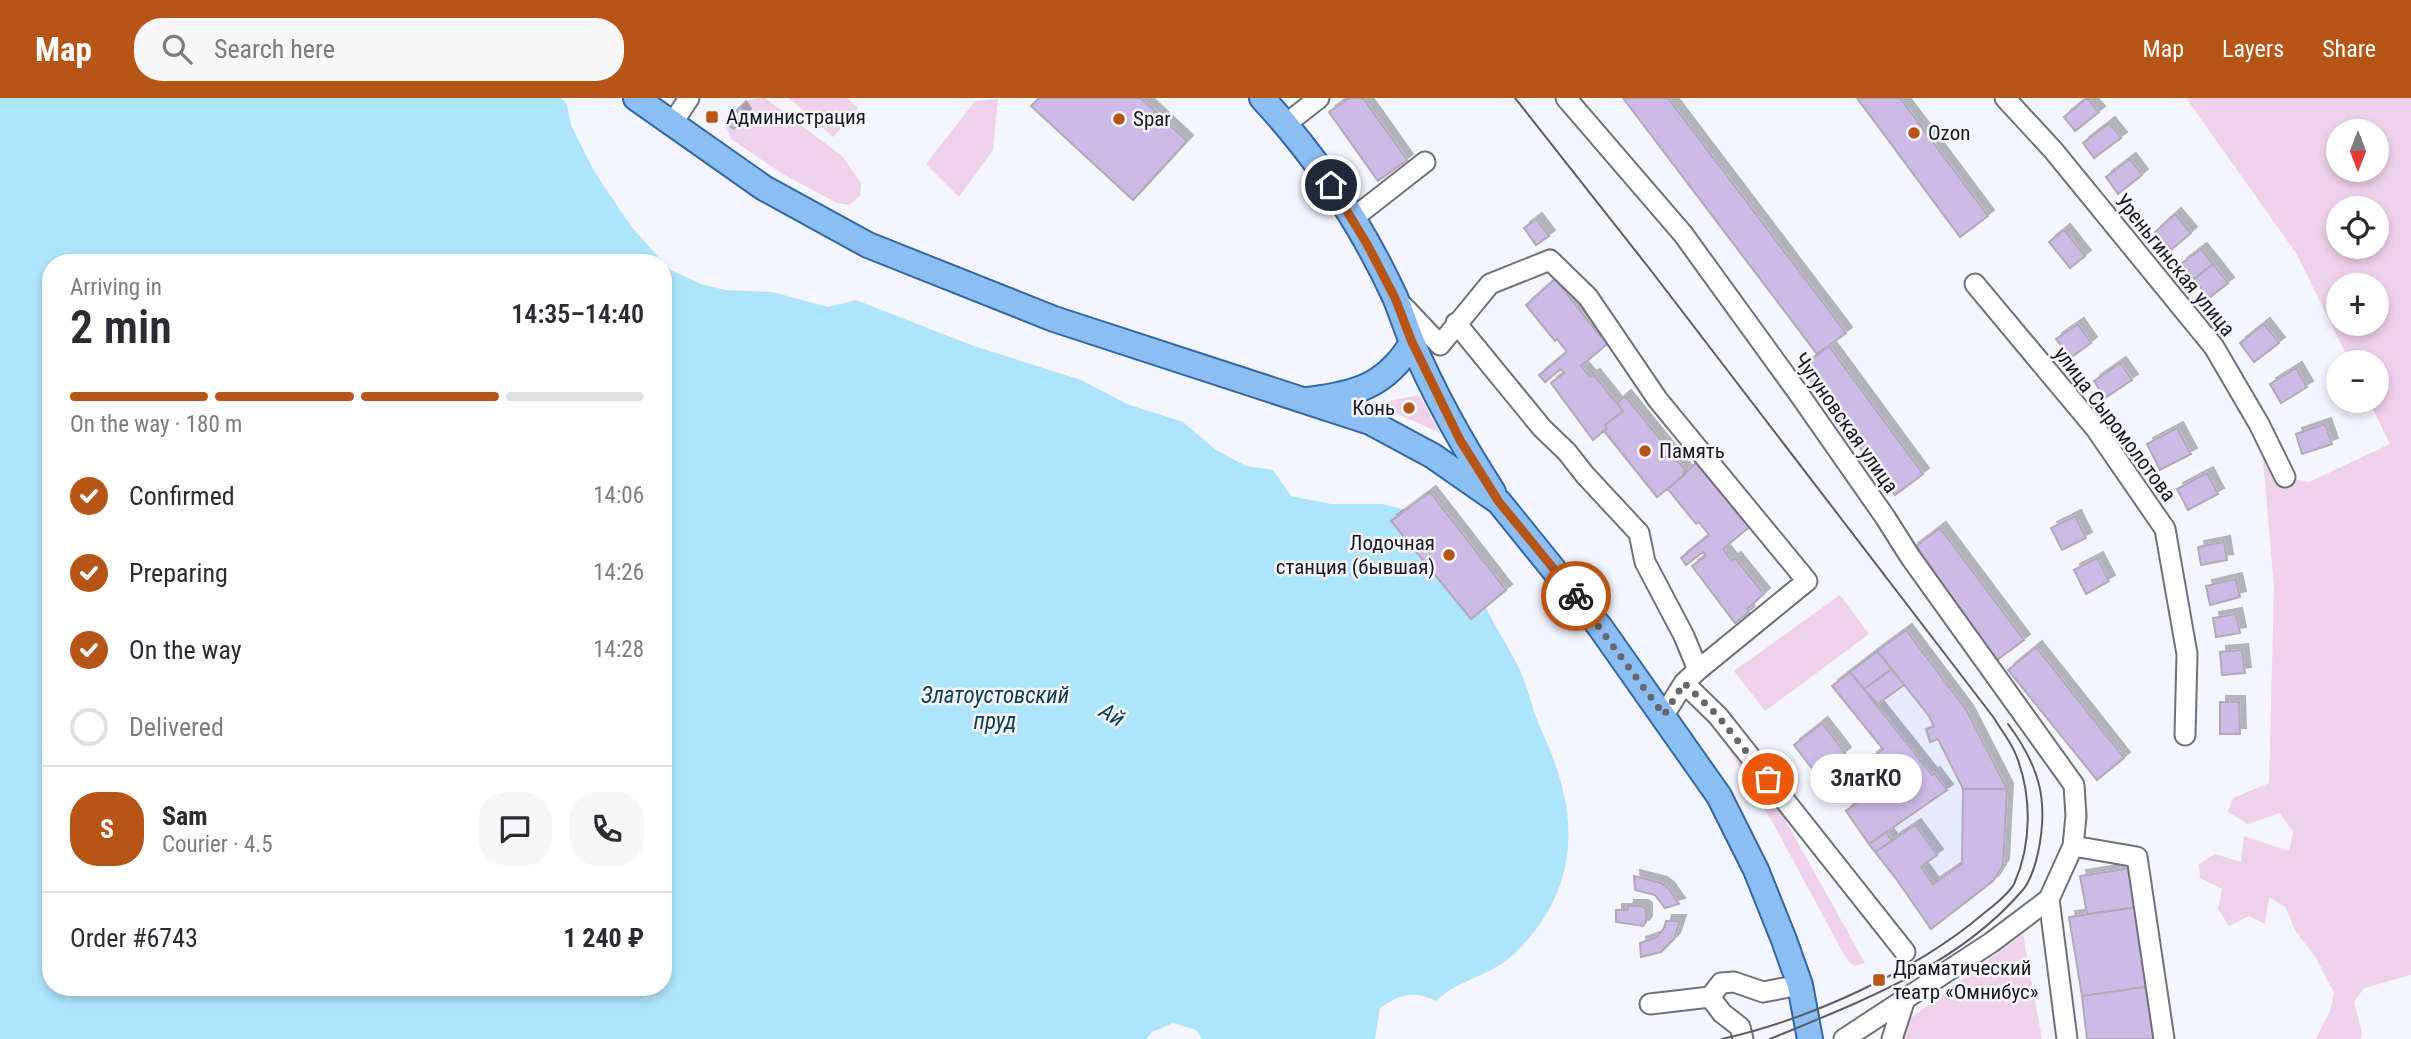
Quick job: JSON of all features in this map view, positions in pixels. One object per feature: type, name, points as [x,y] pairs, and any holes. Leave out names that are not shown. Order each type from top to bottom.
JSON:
[{"type":"main road","points":[[636,98],[764,188],[868,244],[1054,319],[1370,422],[1433,456],[1499,502]]},
{"type":"main road","points":[[1262,98],[1321,168],[1352,219],[1395,298],[1412,342],[1460,440],[1499,502],[1600,627],[1719,796],[1756,870],[1800,985],[1810,1039]]},
{"type":"main road","points":[[1303,401],[1335,396],[1371,385],[1400,363],[1412,342]]},
{"type":"street","points":[[672,124],[689,98]]},
{"type":"street","points":[[1286,124],[1318,98]]},
{"type":"street","name":"Чугуновская улица","points":[[1566,98],[1683,234],[2074,785],[2076,816],[2073,846]]},
{"type":"street","name":"Уреньгинская улица","points":[[2005,98],[2053,150],[2214,347],[2259,424],[2285,477]]},
{"type":"street","points":[[1352,219],[1425,162]]},
{"type":"street","points":[[1395,298],[1440,345],[1490,284],[1550,260],[1588,297],[1658,400],[1807,581],[1691,677],[1664,715]]},
{"type":"street","name":"улица Сыромолотова","points":[[1975,284],[2096,429],[2165,529],[2187,654],[2185,735]]},
{"type":"street","points":[[1456,323],[1542,428],[1639,533],[1645,562],[1684,636],[1691,677],[1718,716],[1905,953]]},
{"type":"street","points":[[1844,1039],[1992,942],[2049,899],[2073,846],[2137,857],[2164,1039]]},
{"type":"street","points":[[2049,899],[2067,1039]]},
{"type":"street","points":[[1650,1004],[1710,997],[1721,983],[1734,982],[1763,992],[1800,985]]},
{"type":"street","points":[[1710,997],[1721,1013],[1740,1027],[1743,1039]]},
{"type":"street","points":[[1892,1039],[1905,999]]},
{"type":"shaded area","points":[[765,98],[842,156],[861,183],[860,196],[849,205],[837,203],[781,173],[731,139],[725,123],[748,100]]},
{"type":"shaded area","points":[[789,98],[847,98],[858,108],[833,137]]},
{"type":"shaded area","points":[[2186,98],[2411,98],[2411,975],[2364,988],[2354,1002],[2361,1039],[2316,1039],[2330,1011],[2334,993],[2316,958],[2295,930],[2285,907],[2269,897],[2265,924],[2249,916],[2229,926],[2218,909],[2222,889],[2200,878],[2199,864],[2215,854],[2241,862],[2244,836],[2289,851],[2293,832],[2280,813],[2248,824],[2228,812],[2233,798],[2269,783],[2274,587],[2261,436],[2285,477],[2309,482],[2390,444],[2375,413],[2389,413],[2389,350],[2344,350],[2337,336],[2389,336],[2389,273],[2326,273],[2326,314],[2296,253]]},
{"type":"shaded area","points":[[998,99],[993,150],[959,197],[926,164],[975,101]]},
{"type":"shaded area","points":[[1419,395],[1440,433],[1376,404]]},
{"type":"shaded area","points":[[1840,595],[1869,634],[1765,711],[1734,671]]},
{"type":"shaded area","points":[[1906,630],[1967,711],[2007,789],[2003,865],[1993,881],[1931,929],[1846,811],[1884,782],[1889,787],[1891,785],[1871,758],[1883,748],[1832,686]]},
{"type":"shaded area","points":[[1733,738],[1759,773],[1865,963],[1854,966],[1847,960],[1769,816],[1726,745]]},
{"type":"shaded area","points":[[2023,934],[2042,1039],[1903,1039],[1907,1021]]},
{"type":"water","name":"Златоустовский пруд","points":[[0,98],[561,98],[567,104],[571,125],[594,171],[630,225],[656,254],[42,254],[42,996],[672,996],[672,270],[701,284],[725,290],[772,292],[828,307],[856,300],[971,345],[1081,380],[1127,404],[1183,422],[1216,450],[1246,466],[1273,470],[1291,496],[1331,504],[1382,504],[1406,510],[1392,522],[1470,619],[1485,606],[1523,676],[1552,756],[1567,812],[1566,860],[1560,883],[1551,906],[1537,927],[1510,958],[1457,986],[1436,1001],[1421,995],[1407,995],[1387,1003],[1380,1008],[1375,1039],[1202,1039],[1196,1030],[1173,1023],[1152,1032],[1146,1039],[0,1039]]},
{"type":"building","points":[[1039,98],[1141,98],[1187,141],[1133,200],[1031,106]]},
{"type":"building","points":[[1349,98],[1363,98],[1407,160],[1378,181],[1329,112]]},
{"type":"building","points":[[1623,98],[1668,98],[1846,333],[1817,354]]},
{"type":"building","points":[[1857,98],[1900,98],[1988,216],[1960,237]]},
{"type":"building","points":[[2087,98],[2099,112],[2075,131],[2064,117]]},
{"type":"building","points":[[740,107],[745,115],[734,129],[725,123]]},
{"type":"building","points":[[2109,123],[2121,138],[2094,158],[2083,143]]},
{"type":"building","points":[[2130,159],[2142,175],[2118,194],[2106,177]]},
{"type":"building","points":[[2175,214],[2191,233],[2171,250],[2155,232]]},
{"type":"building","points":[[1536,219],[1549,236],[1536,245],[1524,228]]},
{"type":"building","points":[[2064,230],[2085,256],[2070,268],[2049,242]]},
{"type":"building","points":[[2201,249],[2213,264],[2194,279],[2181,264]]},
{"type":"building","points":[[2213,264],[2228,283],[2209,298],[2194,279]]},
{"type":"building","points":[[1555,279],[1601,337],[1605,334],[1611,341],[1581,366],[1590,377],[1594,375],[1623,411],[1605,425],[1607,428],[1593,440],[1551,383],[1564,373],[1561,369],[1545,382],[1539,375],[1567,352],[1526,305]]},
{"type":"building","points":[[2078,324],[2091,343],[2070,358],[2056,339]]},
{"type":"building","points":[[2264,324],[2279,343],[2254,362],[2240,343]]},
{"type":"building","points":[[1829,346],[1923,474],[1895,495],[1801,368]]},
{"type":"building","points":[[2120,363],[2132,380],[2105,398],[2094,381]]},
{"type":"building","points":[[2296,368],[2307,387],[2281,403],[2270,384]]},
{"type":"building","name":"Память","points":[[1625,396],[1686,471],[1683,473],[1685,475],[1657,497],[1604,431],[1607,428],[1605,425],[1623,411],[1617,403]]},
{"type":"building","points":[[2325,424],[2332,444],[2302,454],[2296,434]]},
{"type":"building","points":[[2177,428],[2191,454],[2160,470],[2147,444]]},
{"type":"building","points":[[1696,463],[1743,520],[1747,517],[1753,524],[1723,549],[1732,561],[1735,558],[1764,594],[1747,609],[1749,612],[1735,623],[1692,566],[1706,556],[1703,552],[1686,565],[1681,558],[1709,535],[1699,522],[1696,524],[1668,489]]},
{"type":"building","points":[[2207,473],[2218,494],[2188,510],[2177,489]]},
{"type":"building","name":"Лодочная станция (бывшая)","points":[[1430,492],[1506,590],[1471,619],[1391,521]]},
{"type":"building","points":[[2075,516],[2086,538],[2062,550],[2051,528]]},
{"type":"building","points":[[1940,528],[2024,640],[1997,660],[1912,549]]},
{"type":"building","points":[[2224,542],[2227,560],[2201,565],[2198,547]]},
{"type":"building","points":[[2097,558],[2109,581],[2086,594],[2074,570]]},
{"type":"building","points":[[2236,579],[2240,597],[2210,605],[2206,586]]},
{"type":"building","points":[[2236,614],[2240,633],[2216,637],[2213,618]]},
{"type":"building","points":[[1906,630],[1967,711],[2007,789],[1963,789],[1938,739],[1930,742],[1926,729],[1934,726],[1929,716],[1877,651]]},
{"type":"building","points":[[2036,647],[2124,758],[2097,780],[2008,670]]},
{"type":"building","points":[[2242,650],[2245,673],[2222,675],[2220,652]]},
{"type":"building","points":[[1877,651],[1892,669],[1864,689],[1850,672]]},
{"type":"building","points":[[1892,669],[1904,685],[1878,704],[1864,689]]},
{"type":"building","points":[[1850,672],[1947,790],[1869,844],[1846,811],[1884,782],[1889,787],[1892,786],[1871,758],[1883,749],[1832,686]]},
{"type":"building","points":[[2220,702],[2239,702],[2240,734],[2220,734]]},
{"type":"building","points":[[1822,723],[1845,753],[1817,775],[1794,745]]},
{"type":"building","points":[[1840,764],[1857,785],[1838,800],[1821,779]]},
{"type":"building","points":[[1963,789],[2007,789],[2003,865],[1993,881],[1931,929],[1875,852],[1915,825],[1937,855],[1921,867],[1933,884],[1962,864]]},
{"type":"building","points":[[1886,832],[1892,841],[1875,852],[1869,844]]},
{"type":"building","points":[[2131,868],[2137,907],[2087,914],[2080,876]]},
{"type":"building","points":[[1634,876],[1661,883],[1679,904],[1665,908],[1655,895],[1635,890]]},
{"type":"building","points":[[1628,906],[1642,906],[1646,909],[1646,922],[1643,926],[1616,922],[1616,910],[1627,910]]},
{"type":"building","points":[[2139,907],[2152,986],[2082,996],[2069,917]]},
{"type":"building","points":[[1666,921],[1680,921],[1674,939],[1661,952],[1641,957],[1640,943],[1657,937]]},
{"type":"building","points":[[2152,986],[2159,1039],[2087,1039],[2082,996]]},
{"type":"tram line","points":[[1515,98],[1649,268],[1994,718],[2014,750],[2025,786],[2028,820],[2024,853],[2014,884],[1996,904],[1926,955],[1860,991],[1790,1019],[1722,1039]]},
{"type":"tram line","points":[[1770,1039],[1871,996],[1936,962],[1995,918],[2024,888],[2032,874],[2038,853],[2042,801],[2028,755],[2008,724]]},
{"type":"way so far","points":[[1576,596],[1664,715],[1684,683],[1718,716],[1768,779]]},
{"type":"place","name":"Администрация","points":[[712,117]]},
{"type":"place","name":"Spar","points":[[1119,119]]},
{"type":"place","name":"Ozon","points":[[1914,133]]},
{"type":"place","name":"Конь","points":[[1409,408]]},
{"type":"place","name":"Память","points":[[1645,451]]},
{"type":"place","name":"Лодочная станция (бывшая)","points":[[1449,555]]},
{"type":"place","name":"ЗлатКО","points":[[1768,779]]},
{"type":"place","name":"Драматический театр «Омнибус»","points":[[1879,980]]},
{"type":"route","points":[[1331,185],[1367,244],[1395,298],[1412,342],[1460,440],[1499,502],[1576,596]]},
{"type":"water label","name":"Ай","points":[[1112,715]]}]
